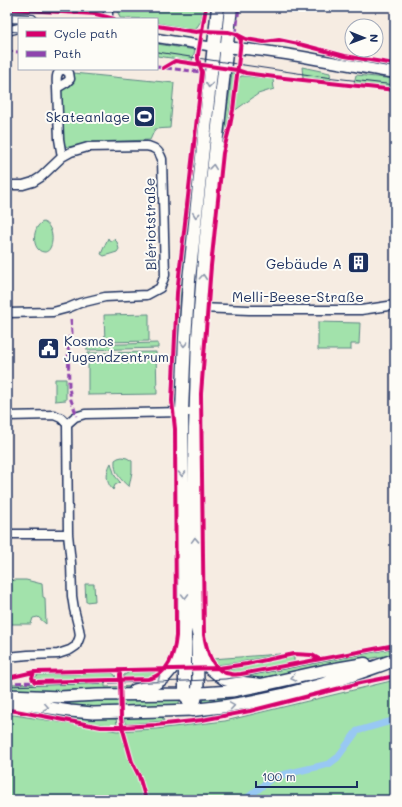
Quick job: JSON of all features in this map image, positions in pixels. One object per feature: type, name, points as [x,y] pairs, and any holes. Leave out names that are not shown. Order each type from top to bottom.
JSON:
[{"type":"main road","points":[[193,710],[185,621],[182,412],[184,338],[218,7]]},
{"type":"main road","points":[[191,694],[197,629],[195,412],[198,338],[205,246],[231,7]]},
{"type":"main road","points":[[97,695],[147,688],[164,678],[170,672],[177,659],[185,621]]},
{"type":"main road","points":[[197,629],[204,659],[209,667],[219,676],[235,682],[261,685]]},
{"type":"main road","points":[[7,695],[67,697],[97,695],[191,694],[232,691],[324,671],[395,660]]},
{"type":"main road","points":[[7,703],[93,713],[219,708],[244,704],[317,686],[395,660]]},
{"type":"street","points":[[108,7],[108,18]]},
{"type":"street","points":[[7,18],[18,18]]},
{"type":"street","points":[[7,31],[18,28]]},
{"type":"street","points":[[158,38],[214,47],[226,47],[296,56],[395,73]]},
{"type":"street","points":[[57,88],[58,140],[62,157]]},
{"type":"street","name":"Blériotstraße","points":[[7,185],[23,185],[41,178],[62,157],[71,152],[88,148],[146,146],[154,148],[160,153],[162,159],[165,275],[160,288],[147,295],[105,297],[80,303],[54,312],[7,314]]},
{"type":"street","name":"Melli-Beese-Straße","points":[[200,308],[249,310],[361,310],[395,305]]},
{"type":"street","points":[[67,424],[75,417],[85,414],[195,412]]},
{"type":"street","points":[[7,416],[54,415],[61,418],[67,424],[68,534],[72,596],[80,635],[76,646],[70,650],[58,654],[7,657]]},
{"type":"street","points":[[7,534],[68,534]]},
{"type":"green space","points":[[116,7],[203,7],[201,21],[197,27],[193,29],[158,23],[158,18],[120,18]]},
{"type":"green space","points":[[158,44],[195,50],[192,61],[158,56]]},
{"type":"green space","points":[[302,67],[330,73],[331,80],[303,78]]},
{"type":"green space","points":[[205,69],[207,69],[181,296],[175,391],[173,391],[178,292],[183,262]]},
{"type":"green space","points":[[232,72],[235,75],[235,78],[228,122],[220,150]]},
{"type":"green space","points":[[73,73],[174,83],[170,128],[155,129],[150,140],[94,142],[68,147],[65,146],[63,143],[61,92]]},
{"type":"green space","points":[[356,75],[395,79],[395,88],[354,83]]},
{"type":"green space","points":[[241,76],[273,79],[274,89],[258,94],[234,111],[239,79]]},
{"type":"green space","points":[[220,154],[217,194],[215,191]]},
{"type":"green space","points":[[43,222],[47,224],[52,234],[52,244],[47,251],[44,252],[40,251],[37,247],[34,238],[39,224]]},
{"type":"green space","points":[[108,238],[111,241],[114,239],[117,242],[119,249],[117,252],[104,256],[101,254]]},
{"type":"green space","points":[[149,314],[149,341],[105,342],[104,315]]},
{"type":"green space","points":[[318,322],[360,323],[359,344],[351,344],[351,350],[318,350]]},
{"type":"green space","points":[[158,343],[158,348],[87,350],[87,345]]},
{"type":"green space","points":[[156,352],[157,394],[88,395],[88,353]]},
{"type":"green space","points":[[55,379],[66,379],[66,400],[55,401]]},
{"type":"green space","points":[[122,457],[132,461],[132,472],[129,487],[120,478],[115,465],[115,460]]},
{"type":"green space","points":[[111,463],[115,476],[120,482],[115,485],[113,490],[110,487],[107,477]]},
{"type":"green space","points":[[7,579],[26,580],[42,584],[43,597],[45,598],[46,624],[38,617],[33,618],[31,624],[7,624]]},
{"type":"green space","points":[[85,584],[94,584],[95,601],[86,602]]},
{"type":"green space","points":[[395,646],[395,654],[252,680],[248,679],[247,674]]},
{"type":"green space","points":[[280,654],[216,665],[212,659]]},
{"type":"green space","points":[[290,656],[294,658],[293,663],[231,674],[223,671],[252,665]]},
{"type":"green space","points":[[130,672],[161,672],[147,677],[123,678],[124,675]]},
{"type":"green space","points":[[112,673],[116,678],[37,681],[35,677],[38,675]]},
{"type":"green space","points":[[320,678],[318,682],[238,701],[204,704],[202,701],[203,698],[245,693]]},
{"type":"green space","points":[[395,680],[395,800],[7,800],[7,716],[14,715],[117,731],[156,729],[225,721]]},
{"type":"green space","points":[[105,682],[105,687],[142,686],[133,688],[7,692],[7,684]]},
{"type":"green space","points":[[180,699],[179,703],[175,705],[78,708],[31,700],[72,701]]},
{"type":"green space","points":[[18,707],[85,717],[116,719],[117,724],[97,724],[15,709]]},
{"type":"green space","points":[[162,717],[164,721],[127,724],[125,723],[124,718]]},
{"type":"waterway","points":[[245,800],[273,777],[329,764],[337,758],[357,731],[395,720]]},
{"type":"tram line","points":[[7,31],[18,32]]},
{"type":"tram line","points":[[158,52],[317,76],[395,85]]},
{"type":"tram line","points":[[7,686],[225,679],[395,648]]},
{"type":"marked path","points":[[236,34],[239,7]]},
{"type":"marked path","points":[[7,51],[18,52]]},
{"type":"marked path","points":[[158,67],[202,72]]},
{"type":"marked path","points":[[71,319],[72,333],[68,339],[69,386],[71,400],[77,416]]},
{"type":"marked path","points":[[7,683],[35,682]]},
{"type":"cycle path","points":[[34,672],[32,678],[35,682],[148,679],[161,673],[166,668],[174,650],[176,636],[175,429],[172,401],[177,293],[202,72],[198,55],[206,7]]},
{"type":"cycle path","points":[[7,9],[96,14],[110,18]]},
{"type":"cycle path","points":[[158,26],[196,32],[228,32],[246,39],[264,42],[279,40],[345,56],[395,64]]},
{"type":"cycle path","points":[[236,34],[241,40],[233,110],[223,153],[211,266],[201,394],[204,635],[207,648],[212,660],[219,669],[232,674],[241,674],[395,645]]},
{"type":"cycle path","points":[[163,68],[175,61],[275,77],[395,90]]},
{"type":"cycle path","points":[[7,681],[12,677],[34,672],[219,668],[247,664],[294,654],[312,655],[319,659]]},
{"type":"cycle path","points":[[120,674],[121,719],[123,730],[132,762],[139,776],[146,800]]},
{"type":"cycle path","points":[[7,710],[101,727],[156,725],[202,720],[250,711],[360,683],[395,676]]},
{"type":"place","name":"Skateanlage","points":[[145,116]]},
{"type":"place","name":"Gebäude A","points":[[358,263]]},
{"type":"place","name":"Kosmos Jugendzentrum","points":[[49,348]]}]
